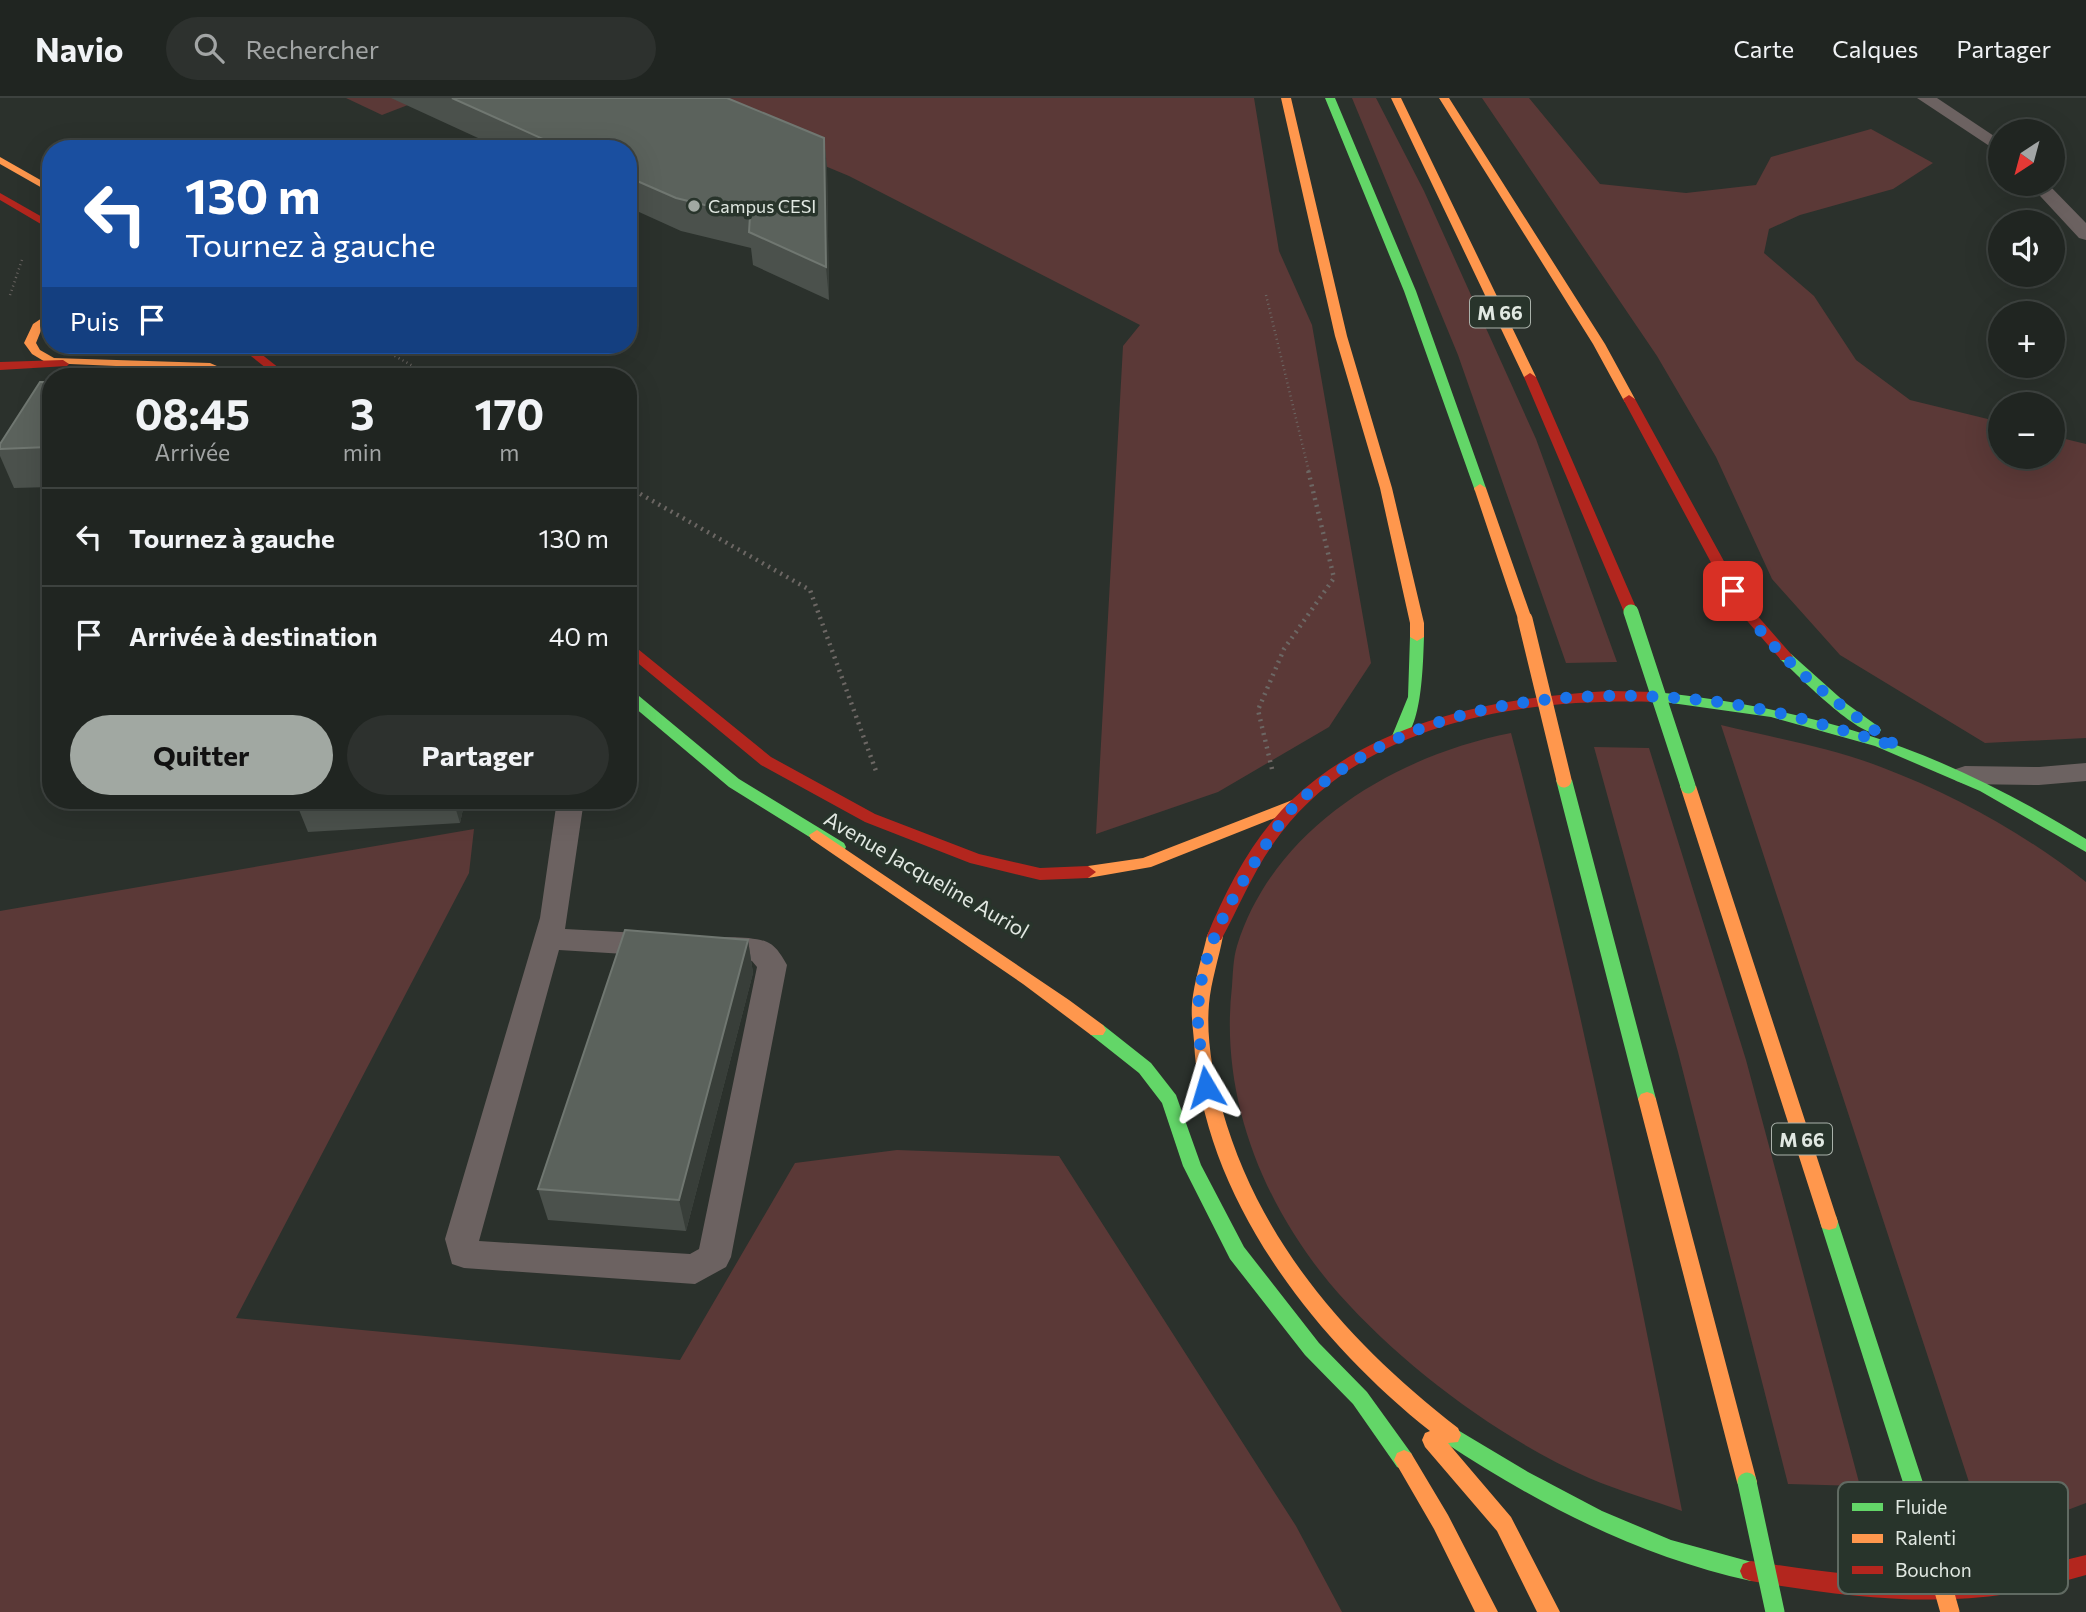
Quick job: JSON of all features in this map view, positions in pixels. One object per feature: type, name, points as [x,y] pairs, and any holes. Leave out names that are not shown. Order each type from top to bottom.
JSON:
[{"type":"main road","points":[[1286,98],[1341,336],[1386,488],[1418,623],[1415,698],[1399,736]]},
{"type":"main road","points":[[1330,98],[1357,155],[1429,339],[1525,618],[1564,780],[1747,1482],[1775,1612]]},
{"type":"main road","name":"M 66","points":[[1396,98],[1514,340],[1631,612],[1913,1482]]},
{"type":"main road","points":[[1444,98],[1599,344],[1742,607],[1786,657],[1842,707],[1898,747]]},
{"type":"main road","points":[[0,160],[42,185]]},
{"type":"main road","points":[[0,196],[42,221]]},
{"type":"main road","points":[[13,328],[42,317]]},
{"type":"main road","points":[[42,322],[37,326],[30,343],[43,357],[66,364],[115,354]]},
{"type":"main road","points":[[212,354],[230,368]]},
{"type":"main road","points":[[259,354],[283,368]]},
{"type":"main road","points":[[0,366],[66,364],[210,368]]},
{"type":"main road","name":"Avenue Jacqueline Auriol","points":[[637,655],[766,761],[870,818],[976,859],[1040,874],[1145,863],[1295,804]]},
{"type":"main road","points":[[1549,1612],[1504,1524],[1310,1296],[1257,1220],[1221,1149],[1206,1087],[1198,1018],[1206,958],[1226,906],[1295,804],[1344,768],[1399,736],[1470,713],[1547,699],[1628,696],[1720,702],[1808,719],[1898,747],[1965,775],[2039,815],[2086,846]]},
{"type":"main road","name":"Avenue Jacqueline Auriol","points":[[637,709],[734,783],[817,835],[1014,949]]},
{"type":"main road","points":[[817,835],[893,891],[1061,1002],[1145,1068],[1170,1100],[1184,1132],[1192,1166],[1237,1254],[1312,1349],[1360,1398],[1398,1450],[1441,1522],[1486,1612]]},
{"type":"main road","points":[[1190,1073],[1206,1087]]},
{"type":"main road","points":[[1371,1369],[1448,1433],[1521,1484],[1607,1526],[1704,1561],[1804,1582],[1838,1585]]},
{"type":"main road","points":[[2068,1569],[2086,1565]]},
{"type":"main road","name":"M 66","points":[[1945,1594],[1950,1612]]},
{"type":"lane","points":[[1926,98],[1988,140]]},
{"type":"lane","points":[[2050,196],[2086,234]]},
{"type":"lane","points":[[0,207],[21,208]]},
{"type":"lane","points":[[1965,775],[2039,776],[2086,772]]},
{"type":"lane","points":[[548,939],[760,951],[772,965],[713,1257],[695,1269],[464,1254],[461,1239],[548,939],[569,809]]},
{"type":"path","points":[[5,300],[17,280],[22,260]]},
{"type":"path","points":[[1266,295],[1334,578],[1284,649],[1258,710],[1273,774],[1295,804]]},
{"type":"path","points":[[391,354],[417,368]]},
{"type":"path","points":[[637,492],[810,590],[879,782]]},
{"type":"shaded area","points":[[346,98],[426,98],[382,115]]},
{"type":"shaded area","points":[[642,98],[1254,98],[1279,251],[1312,325],[1371,663],[1329,727],[1218,792],[1096,834],[1123,346],[1140,325],[849,176],[691,110],[562,140],[544,140]]},
{"type":"shaded area","points":[[1352,98],[1376,98],[1424,191],[1536,439],[1617,662],[1566,663],[1458,355]]},
{"type":"shaded area","points":[[1482,98],[1529,98],[1600,184],[1686,193],[1756,185],[1771,157],[1871,129],[1933,163],[1893,189],[1800,215],[1769,229],[1764,253],[1814,296],[1856,360],[1910,400],[1988,419],[1988,469],[2065,469],[2065,439],[2086,444],[2086,738],[1985,743],[1840,655],[1772,579],[1716,457],[1657,356]]},
{"type":"shaded area","points":[[1721,725],[1842,754],[1909,778],[2014,832],[2086,882],[2086,1503],[2068,1510],[2068,1482],[1969,1482]]},
{"type":"shaded area","points":[[1511,733],[1582,1023],[1682,1511],[1589,1478],[1521,1443],[1455,1399],[1393,1348],[1339,1294],[1289,1226],[1253,1151],[1241,1111],[1233,1070],[1230,1028],[1235,956],[1255,904],[1279,866],[1309,832],[1344,804],[1383,779],[1424,759]]},
{"type":"shaded area","points":[[1594,747],[1649,748],[1746,1060],[1859,1482],[1838,1482],[1838,1485],[1788,1484],[1678,1052]]},
{"type":"shaded area","points":[[474,829],[469,873],[236,1318],[680,1360],[795,1163],[897,1150],[1059,1156],[1296,1526],[1342,1612],[0,1612],[0,911]]},
{"type":"building","points":[[452,98],[727,98],[824,138],[826,267],[749,232],[750,216],[676,198],[637,181],[637,140],[545,140]]},
{"type":"building","points":[[42,382],[42,447],[0,449],[0,444]]},
{"type":"building","points":[[625,930],[748,940],[679,1200],[538,1189]]},
{"type":"traffic: fast","points":[[1330,98],[1410,291],[1480,488]]},
{"type":"traffic: fast","points":[[1631,612],[1688,786]]},
{"type":"traffic: fast","points":[[1399,736],[1415,697],[1417,637]]},
{"type":"traffic: fast","points":[[1786,657],[1842,707],[1874,730]]},
{"type":"traffic: fast","points":[[1655,697],[1714,703],[1771,713],[1880,743],[1985,788],[2086,846]]},
{"type":"traffic: fast","points":[[637,702],[734,783],[838,847]]},
{"type":"traffic: fast","points":[[1564,780],[1647,1099]]},
{"type":"traffic: fast","points":[[1097,1030],[1145,1068],[1170,1100],[1192,1166],[1237,1253],[1312,1349],[1360,1398],[1404,1460]]},
{"type":"traffic: fast","points":[[1829,1222],[1913,1482]]},
{"type":"traffic: fast","points":[[1451,1435],[1557,1500],[1594,1518],[1671,1550],[1751,1571]]},
{"type":"traffic: fast","points":[[1747,1482],[1775,1612]]},
{"type":"traffic: slow","points":[[1286,98],[1341,336],[1386,488],[1417,623],[1417,637]]},
{"type":"traffic: slow","points":[[1396,98],[1530,377]]},
{"type":"traffic: slow","points":[[1444,98],[1599,344],[1629,399]]},
{"type":"traffic: slow","points":[[0,160],[42,185]]},
{"type":"traffic: slow","points":[[42,322],[37,326],[30,343],[36,352],[51,361],[213,368]]},
{"type":"traffic: slow","points":[[1480,488],[1525,619]]},
{"type":"traffic: slow","points":[[1525,619],[1564,780]]},
{"type":"traffic: slow","points":[[1688,786],[1829,1222]]},
{"type":"traffic: slow","points":[[1088,872],[1145,863],[1295,804]]},
{"type":"traffic: slow","points":[[817,835],[1029,979],[1097,1030]]},
{"type":"traffic: slow","points":[[1215,936],[1200,1004],[1204,1075],[1224,1146],[1256,1216],[1298,1282],[1346,1342],[1398,1394],[1451,1435]]},
{"type":"traffic: slow","points":[[1647,1099],[1747,1482]]},
{"type":"traffic: slow","points":[[1432,1440],[1504,1524],[1549,1612]]},
{"type":"traffic: slow","points":[[1404,1460],[1441,1522],[1487,1612]]},
{"type":"traffic: slow","points":[[1945,1594],[1950,1612]]},
{"type":"traffic: jam","points":[[0,196],[42,222]]},
{"type":"traffic: jam","points":[[255,354],[273,368]]},
{"type":"traffic: jam","points":[[0,366],[63,364]]},
{"type":"traffic: jam","points":[[1530,377],[1631,612]]},
{"type":"traffic: jam","points":[[1629,399],[1742,607],[1786,657]]},
{"type":"traffic: jam","points":[[637,655],[766,761],[870,818],[976,859],[1040,874],[1088,872]]},
{"type":"traffic: jam","points":[[1215,936],[1251,864],[1287,814],[1335,772],[1375,748],[1466,714],[1514,704],[1563,698],[1655,697]]},
{"type":"traffic: jam","points":[[2068,1570],[2086,1565]]},
{"type":"traffic: jam","points":[[1751,1571],[1838,1583]]},
{"type":"place","name":"Campus CESI","points":[[694,206]]},
{"type":"route","points":[[1206,1087],[1198,1018],[1206,958],[1226,906],[1295,804],[1344,768],[1399,736],[1470,713],[1547,699],[1628,696],[1720,702],[1808,719],[1898,747],[1842,707],[1777,649],[1742,607],[1733,591]]}]
